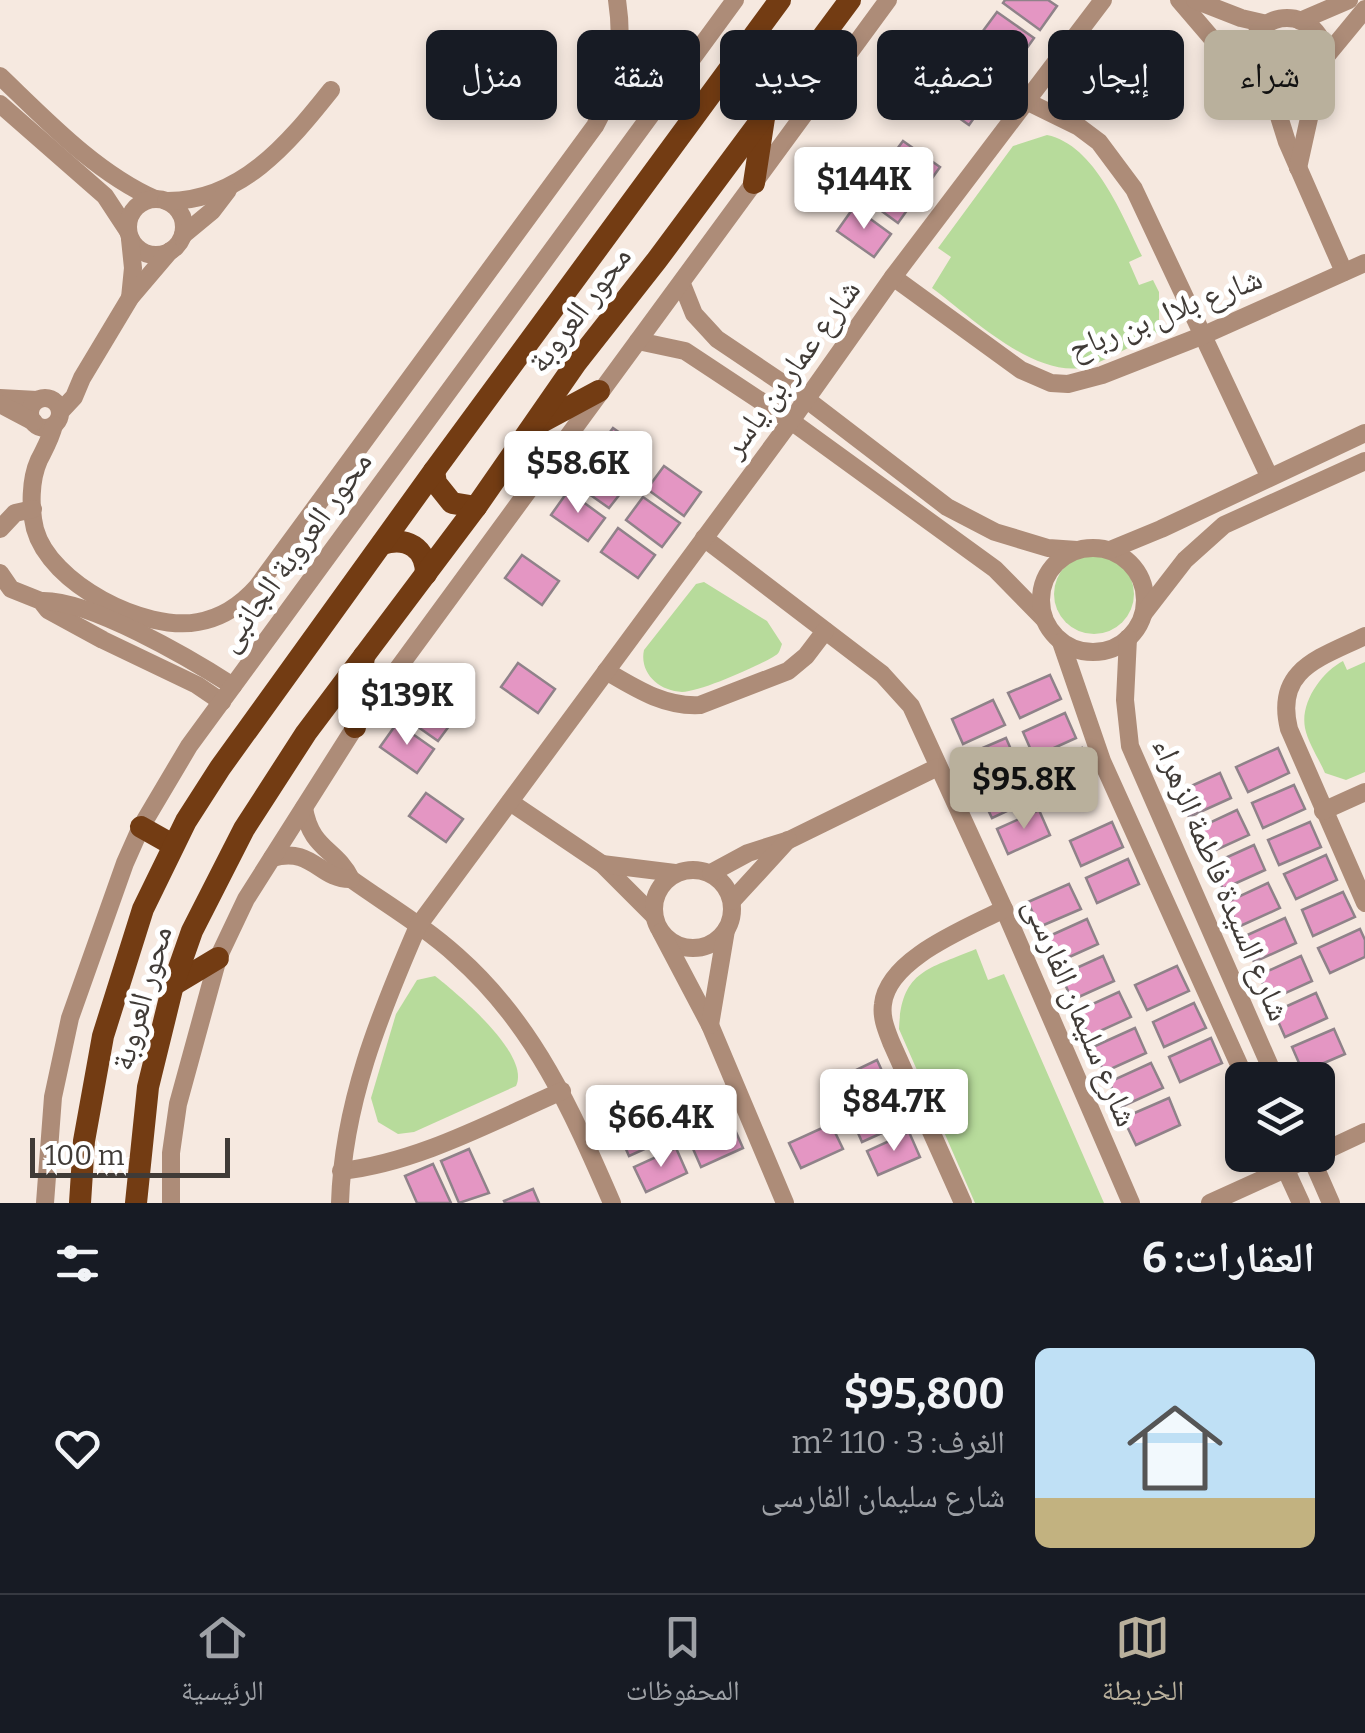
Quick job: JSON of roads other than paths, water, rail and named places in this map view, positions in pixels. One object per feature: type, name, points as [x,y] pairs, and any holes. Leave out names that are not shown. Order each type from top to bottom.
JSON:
[{"type":"main road","name":"محور العروبة","points":[[80,1203],[84,1141],[103,1036],[133,936],[173,845],[220,768],[780,0]]},
{"type":"main road","name":"محور العروبة","points":[[829,30],[851,2]]},
{"type":"main road","name":"محور العروبة","points":[[136,1203],[148,1087],[173,985],[192,931],[244,829],[306,733],[760,120]]},
{"type":"main road","points":[[754,183],[763,120]]},
{"type":"main road","points":[[531,427],[600,391]]},
{"type":"main road","points":[[434,471],[436,484],[452,503],[476,508]]},
{"type":"main road","points":[[382,544],[404,541],[414,546],[426,563],[426,574]]},
{"type":"main road","points":[[355,727],[364,656]]},
{"type":"main road","points":[[141,827],[173,845]]},
{"type":"main road","points":[[173,985],[218,958]]},
{"type":"street","points":[[0,401],[40,399],[57,403],[46,421],[32,493],[41,543],[59,571],[86,592],[170,623],[198,622],[225,614],[248,598],[595,126],[611,94],[620,59],[617,0]]},
{"type":"street","name":"محور العروبة الجانبى","points":[[45,1203],[52,1097],[70,1018],[111,896],[141,827],[189,746],[734,0]]},
{"type":"street","points":[[171,1203],[171,1153],[178,1104],[218,958],[246,899],[355,727],[888,0]]},
{"type":"street","name":"شارع عمار بن ياسر","points":[[1028,102],[1103,0]]},
{"type":"street","points":[[1179,0],[1205,30]]},
{"type":"street","points":[[1195,0],[1241,18],[1266,24],[1289,18],[1313,30]]},
{"type":"street","points":[[1300,21],[1349,0]]},
{"type":"street","points":[[1335,48],[1365,9]]},
{"type":"street","points":[[1262,30],[1266,24]]},
{"type":"street","points":[[0,76],[70,141],[124,182],[181,215],[183,235]]},
{"type":"street","points":[[46,421],[74,397],[130,298],[183,235],[212,211],[228,190],[279,148],[331,90]]},
{"type":"street","points":[[1028,102],[1079,128],[1112,156],[1144,207],[1269,476]]},
{"type":"street","points":[[0,104],[106,196],[143,252],[152,255],[170,251]]},
{"type":"street","name":"شارع عمار بن ياسر","points":[[340,1203],[346,1132],[368,1048],[418,926],[893,277],[1014,120]]},
{"type":"street","points":[[1281,120],[1344,272]]},
{"type":"street","points":[[1298,168],[1309,120]]},
{"type":"street","points":[[130,298],[133,268],[129,235],[135,209],[161,200],[192,201],[228,190]]},
{"type":"street","name":"شارع بلال بن رباح","points":[[893,277],[1021,370],[1051,383],[1084,382],[1365,263]]},
{"type":"street","points":[[682,284],[686,299],[704,328],[806,399],[947,507],[970,521],[1048,548],[1110,550],[1161,530],[1365,433]]},
{"type":"street","points":[[638,341],[684,351],[791,421],[995,569],[1061,642],[1095,652],[1128,638],[1185,560],[1224,525],[1365,461]]},
{"type":"street","points":[[46,421],[30,410],[40,399],[82,378]]},
{"type":"street","points":[[0,401],[46,421]]},
{"type":"street","points":[[0,529],[15,513],[33,509]]},
{"type":"street","name":"شارع سليمان الفارسى","points":[[704,538],[898,689],[911,706],[1004,908],[1131,1203]]},
{"type":"street","points":[[1044,619],[1041,591],[1046,577],[1064,556],[1077,550]]},
{"type":"street","points":[[1110,550],[1135,568],[1145,598],[1143,613]]},
{"type":"street","points":[[0,573],[11,589],[100,616],[234,686]]},
{"type":"street","points":[[41,601],[48,610],[176,674],[222,702]]},
{"type":"street","points":[[606,671],[656,698],[686,706],[700,705],[788,671],[806,656],[825,630]]},
{"type":"street","points":[[1365,636],[1311,662],[1295,677],[1286,692],[1284,712],[1365,903]]},
{"type":"street","name":"شارع السيدة فاطمة الزهراء","points":[[1128,638],[1125,700],[1130,746],[1268,1062]]},
{"type":"street","name":"شارع السيدة فاطمة الزهراء","points":[[1061,642],[1102,761],[1238,1062]]},
{"type":"street","points":[[176,674],[204,668]]},
{"type":"street","points":[[711,873],[748,852],[788,840],[938,766]]},
{"type":"street","points":[[1324,811],[1365,792]]},
{"type":"street","points":[[510,802],[602,864],[668,940],[689,948],[710,944],[726,930]]},
{"type":"street","points":[[304,808],[318,844],[341,864],[351,879],[455,954],[487,984],[540,1052],[562,1091],[612,1203]]},
{"type":"street","points":[[732,901],[788,840]]},
{"type":"street","points":[[272,858],[301,856],[336,878],[351,879]]},
{"type":"street","points":[[602,864],[674,874]]},
{"type":"street","points":[[710,1025],[732,901],[711,873],[686,870],[660,886],[657,924],[710,1025],[784,1203]]},
{"type":"street","points":[[962,1203],[891,1042],[883,1002],[898,972],[913,958],[1004,908]]},
{"type":"street","points":[[341,1171],[372,1168],[431,1148],[562,1091]]},
{"type":"street","points":[[1335,1146],[1365,1132]]},
{"type":"street","points":[[1210,1203],[1264,1172]]},
{"type":"street","points":[[1287,1172],[1301,1203]]},
{"type":"street","points":[[1320,1172],[1330,1203]]}]
